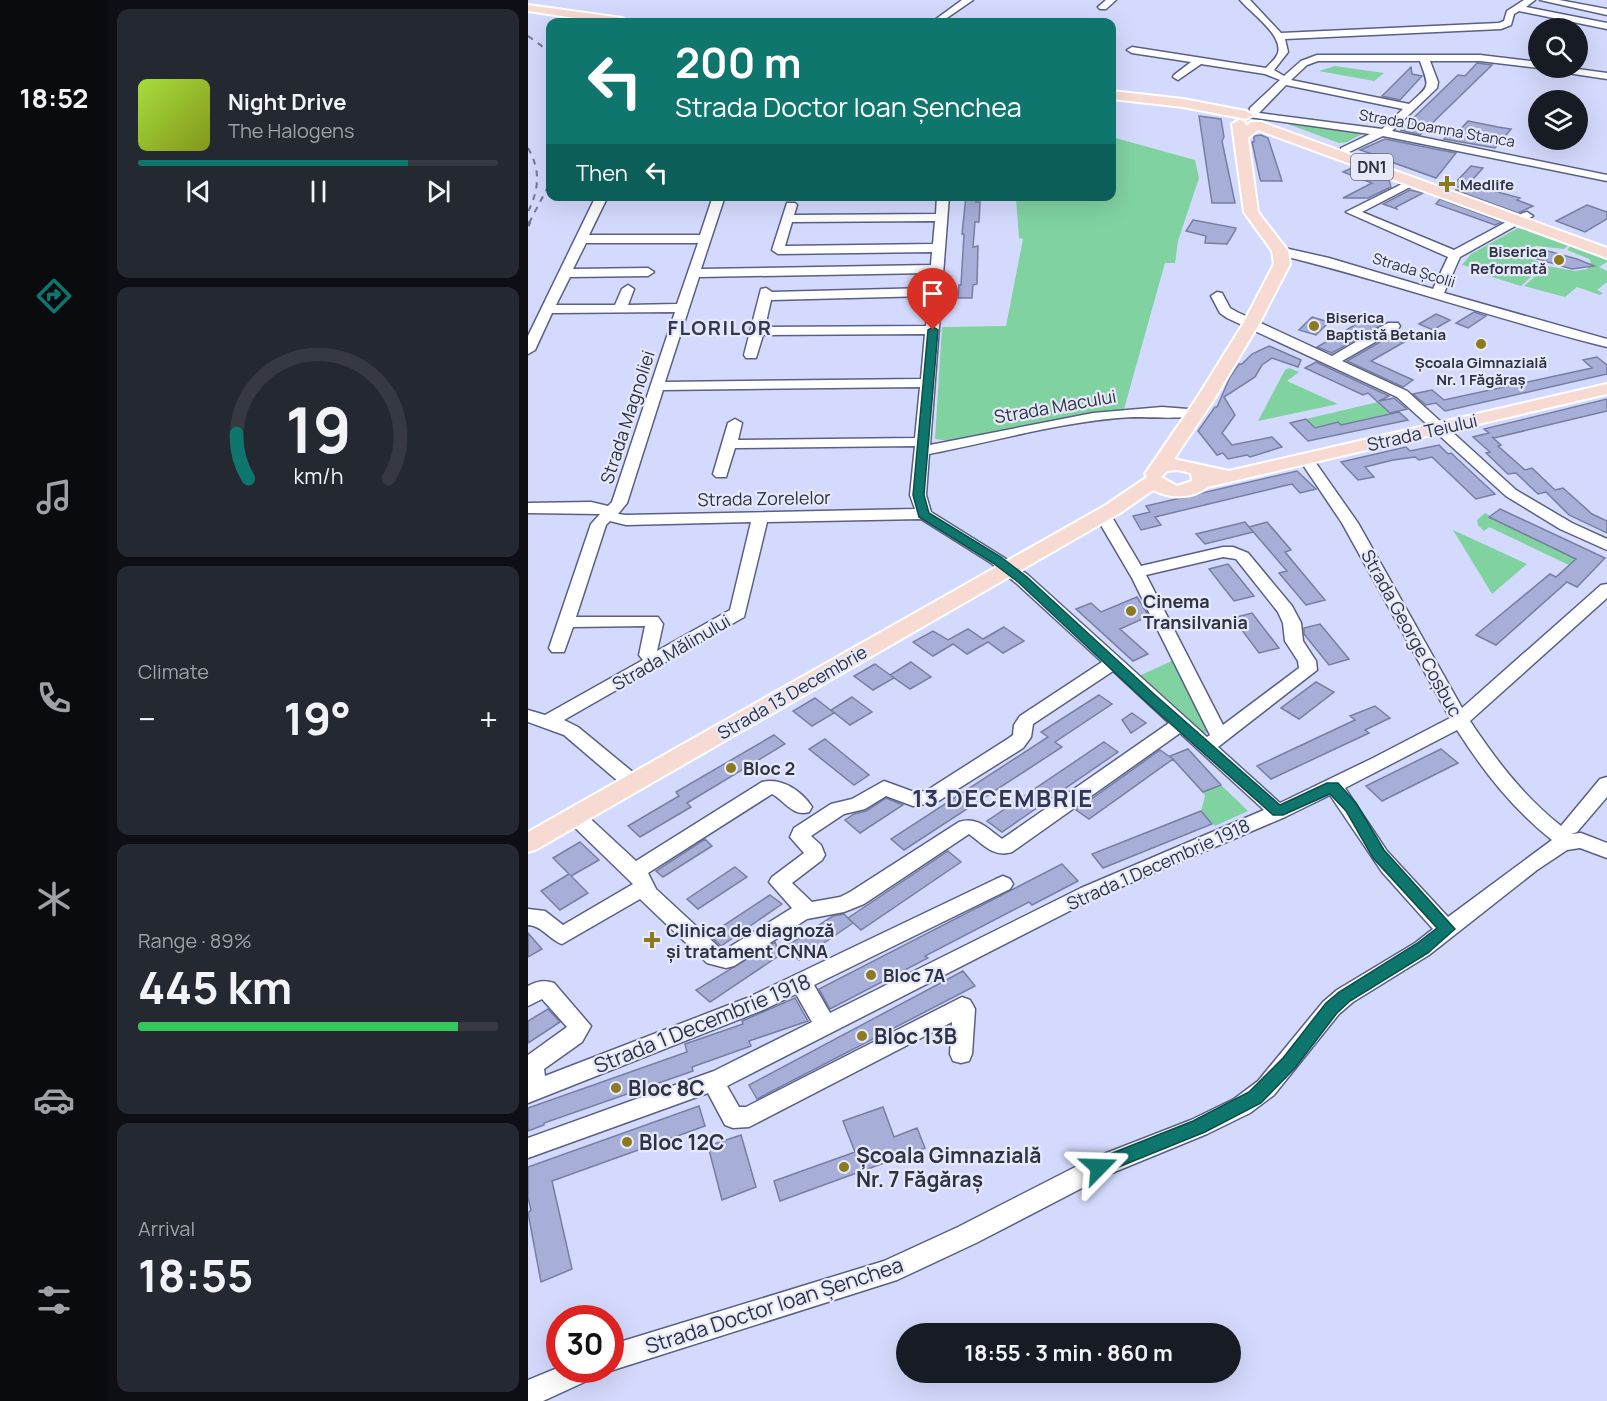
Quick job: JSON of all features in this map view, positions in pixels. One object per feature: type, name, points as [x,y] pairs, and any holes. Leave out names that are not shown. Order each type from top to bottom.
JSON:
[{"type":"main road","points":[[528,8],[595,18]]},
{"type":"main road","name":"Strada Doamna Stanca","points":[[1116,95],[1165,101],[1251,119]]},
{"type":"main road","points":[[1200,477],[1191,466],[1166,476],[1164,459],[1196,413],[1251,324],[1281,268],[1283,258],[1251,212],[1240,137],[1251,119]]},
{"type":"main road","name":"DN1","points":[[1251,119],[1275,132],[1412,182],[1474,201]]},
{"type":"main road","name":"DN1","points":[[1251,119],[1345,150],[1474,201],[1607,246]]},
{"type":"main road","points":[[1240,137],[1256,132],[1275,132]]},
{"type":"main road","name":"DN1","points":[[1522,218],[1607,253]]},
{"type":"main road","name":"Strada Teiului","points":[[1166,476],[1187,491],[1200,477],[1237,475],[1607,389]]},
{"type":"main road","name":"Strada 13 Decembrie","points":[[528,843],[1103,515],[1166,476]]},
{"type":"street","points":[[942,18],[968,0]]},
{"type":"street","points":[[1103,7],[1111,0]]},
{"type":"street","points":[[1245,0],[1278,36],[1283,52],[1269,71]]},
{"type":"street","points":[[1278,36],[1501,26],[1508,23],[1510,13],[1530,0]]},
{"type":"street","points":[[1545,0],[1607,12]]},
{"type":"street","points":[[1518,8],[1607,26]]},
{"type":"street","points":[[1132,50],[1269,71],[1285,81],[1412,108]]},
{"type":"street","points":[[1251,119],[1254,110],[1304,63],[1317,58],[1424,57],[1491,59],[1528,64]]},
{"type":"street","points":[[1345,150],[1382,133],[1412,108],[1434,85],[1424,57]]},
{"type":"street","points":[[1178,77],[1200,60]]},
{"type":"street","points":[[1588,73],[1607,76]]},
{"type":"street","name":"Strada Doamna Stanca","points":[[1251,119],[1382,133],[1607,178]]},
{"type":"street","points":[[1412,182],[1352,211],[1359,216],[1455,255]]},
{"type":"street","points":[[528,350],[600,201]]},
{"type":"street","name":"Strada Magnoliei","points":[[558,648],[599,524],[619,502],[717,201]]},
{"type":"street","points":[[943,201],[918,495],[924,514],[1008,569],[1180,724],[1213,742],[1278,812]]},
{"type":"street","points":[[791,205],[778,250],[940,248]]},
{"type":"street","points":[[787,219],[942,217]]},
{"type":"street","points":[[1442,295],[1455,255],[1522,218]]},
{"type":"street","points":[[581,239],[705,239]]},
{"type":"street","name":"Strada Școlii","points":[[1280,251],[1325,261],[1604,345]]},
{"type":"street","points":[[695,273],[938,269]]},
{"type":"street","points":[[565,273],[648,272]]},
{"type":"street","points":[[620,308],[628,289]]},
{"type":"street","points":[[751,355],[766,294],[936,292]]},
{"type":"street","points":[[1217,296],[1228,313],[1402,394],[1511,493],[1556,521],[1607,545]]},
{"type":"street","points":[[547,309],[683,308]]},
{"type":"street","points":[[1333,361],[1393,326]]},
{"type":"street","points":[[757,331],[933,330]]},
{"type":"street","points":[[658,386],[929,383]]},
{"type":"street","name":"Strada Macului","points":[[730,444],[922,447],[1118,414],[1161,411],[1196,413]]},
{"type":"street","points":[[721,474],[735,423]]},
{"type":"street","name":"Strada George Coșbuc","points":[[1306,459],[1350,523],[1460,720],[1497,775],[1530,812],[1581,838]]},
{"type":"street","name":"Strada Zorelelor","points":[[528,508],[591,507],[626,520],[924,514]]},
{"type":"street","points":[[1103,515],[1137,572],[1213,742]]},
{"type":"street","name":"Strada Mălinului","points":[[548,721],[734,617],[741,610],[760,518]]},
{"type":"street","points":[[1137,572],[1223,552],[1233,552],[1242,556],[1290,616],[1294,641],[1307,661],[1308,670],[1213,742]]},
{"type":"street","name":"Strada 1 Decembrie 1918","points":[[528,1148],[713,1082],[1088,893],[1333,787],[1460,720],[1607,589]]},
{"type":"street","points":[[566,622],[652,621],[654,624],[648,655],[655,662]]},
{"type":"street","points":[[807,910],[778,882],[815,855],[814,850],[800,837],[801,833],[838,809],[858,804],[885,788],[913,799],[934,796],[1016,743],[1022,737],[1026,720],[1113,663]]},
{"type":"street","points":[[528,716],[548,721],[571,731],[633,783]]},
{"type":"street","points":[[575,816],[639,879],[646,892],[656,902],[715,957],[722,960],[734,957],[807,910],[854,900],[966,827],[973,827],[1002,848],[1180,724]]},
{"type":"street","name":"Strada Doctor Ioan Șenchea","points":[[624,1354],[888,1272],[930,1254],[1099,1167],[1242,1106],[1266,1088],[1331,1008],[1345,996],[1422,949],[1530,865],[1581,838],[1607,784]]},
{"type":"street","points":[[1333,787],[1351,807],[1371,843],[1385,862],[1447,929]]},
{"type":"street","points":[[528,916],[538,917],[562,936],[639,879],[770,788],[779,788],[802,807]]},
{"type":"street","name":"Strada 1 Decembrie 1918","points":[[532,1091],[678,1035],[801,983],[1003,884]]},
{"type":"street","points":[[801,983],[826,1026]]},
{"type":"street","points":[[528,997],[540,990],[547,990],[580,1026],[574,1035],[533,1064],[532,1091]]},
{"type":"street","points":[[713,1082],[733,1118],[749,1117],[962,1006],[964,1019],[961,1054]]},
{"type":"street","points":[[528,1394],[553,1383]]},
{"type":"green space","points":[[1335,66],[1384,73],[1374,81],[1319,71]]},
{"type":"green space","points":[[1285,123],[1364,133],[1347,142],[1339,143]]},
{"type":"green space","points":[[1116,138],[1195,160],[1199,178],[1178,241],[1175,263],[1165,263],[1124,409],[951,441],[935,439],[942,327],[1006,326],[1023,239],[1019,238],[1016,201],[1116,201]]},
{"type":"green space","points":[[1518,228],[1569,245],[1564,249],[1537,246],[1525,249],[1524,251],[1531,259],[1545,264],[1521,286],[1473,271],[1475,268],[1462,265],[1471,254]]},
{"type":"green space","points":[[1571,245],[1607,259],[1607,262],[1599,267],[1607,271],[1607,282],[1597,290],[1603,293],[1600,295],[1577,287],[1565,297],[1524,286],[1547,266],[1575,271],[1587,269],[1591,262],[1589,259],[1567,250]]},
{"type":"green space","points":[[1289,368],[1299,372],[1287,381],[1338,404],[1258,421],[1285,370]]},
{"type":"green space","points":[[1378,402],[1391,414],[1315,428],[1306,419]]},
{"type":"green space","points":[[1485,513],[1489,517],[1578,557],[1569,565],[1489,527],[1484,531],[1478,525],[1477,520]]},
{"type":"green space","points":[[1453,530],[1527,564],[1492,594]]},
{"type":"green space","points":[[1176,659],[1208,733],[1200,732],[1139,676]]},
{"type":"green space","points":[[1221,785],[1248,811],[1215,826],[1201,811],[1205,796],[1203,792]]},
{"type":"building","points":[[1477,63],[1492,65],[1420,135],[1401,130],[1458,75],[1465,76]]},
{"type":"building","points":[[1411,67],[1412,74],[1422,76],[1400,100],[1382,96]]},
{"type":"building","points":[[1199,116],[1221,119],[1224,137],[1222,141],[1235,203],[1212,203]]},
{"type":"building","points":[[1468,121],[1511,129],[1495,148],[1444,139],[1451,132],[1457,133]]},
{"type":"building","points":[[1261,135],[1268,138],[1282,181],[1261,181],[1260,179],[1252,142],[1254,142],[1254,136]]},
{"type":"building","points":[[1385,139],[1456,153],[1436,178],[1383,159],[1384,164],[1371,160],[1378,156],[1360,150]]},
{"type":"building","points":[[1471,166],[1483,168],[1464,189],[1453,185]]},
{"type":"building","points":[[1354,167],[1389,180],[1391,187],[1368,198],[1343,198],[1372,183],[1343,172]]},
{"type":"building","points":[[1479,187],[1520,198],[1517,200],[1533,206],[1518,213],[1455,190],[1479,191]]},
{"type":"building","points":[[1410,190],[1423,193],[1396,207],[1397,209],[1383,204]]},
{"type":"building","points":[[1440,199],[1502,222],[1495,225],[1436,204]]},
{"type":"building","points":[[965,201],[980,202],[979,222],[975,222],[973,247],[978,246],[977,284],[973,285],[972,298],[958,298],[959,285],[961,285],[964,234],[962,234]]},
{"type":"building","points":[[1587,205],[1607,212],[1607,219],[1585,232],[1556,221]]},
{"type":"building","points":[[1193,220],[1236,228],[1227,244],[1205,243],[1206,236],[1186,231]]},
{"type":"building","name":"Biserica Reformată","points":[[1544,250],[1594,266],[1572,269],[1534,258]]},
{"type":"building","points":[[1474,312],[1486,316],[1468,328],[1456,323]]},
{"type":"building","points":[[1436,314],[1450,320],[1433,330],[1419,324]]},
{"type":"building","points":[[1370,316],[1382,321],[1380,322],[1383,324],[1332,353],[1317,347]]},
{"type":"building","name":"Biserica Baptistă Betania","points":[[1312,317],[1329,322],[1316,335],[1299,330]]},
{"type":"building","points":[[1399,331],[1413,337],[1371,361],[1413,380],[1403,387],[1347,361]]},
{"type":"building","points":[[1269,346],[1301,360],[1298,367],[1272,358],[1262,365],[1255,377],[1224,397],[1235,415],[1222,433],[1232,445],[1272,437],[1282,447],[1250,457],[1247,455],[1228,459],[1223,453],[1217,455],[1198,431],[1217,407],[1230,377],[1239,364],[1242,364],[1252,354]]},
{"type":"building","points":[[1597,357],[1607,365],[1607,374],[1445,411],[1436,403],[1426,405],[1413,394],[1432,390],[1444,400],[1592,368],[1583,360]]},
{"type":"building","points":[[1316,362],[1389,396],[1379,401],[1394,398],[1407,409],[1390,413],[1368,393],[1363,395],[1305,368]]},
{"type":"building","points":[[1607,399],[1607,411],[1492,437],[1501,445],[1498,446],[1525,470],[1532,468],[1555,490],[1563,488],[1592,514],[1607,521],[1607,533],[1569,515],[1546,492],[1538,494],[1516,473],[1508,474],[1486,453],[1490,452],[1473,437],[1489,433],[1484,429]]},
{"type":"building","points":[[1399,412],[1408,420],[1308,441],[1290,423],[1306,419],[1315,428],[1338,422],[1341,425]]},
{"type":"building","points":[[1439,445],[1448,454],[1451,453],[1495,494],[1476,499],[1432,457],[1419,460],[1415,457],[1393,460],[1365,467],[1374,477],[1358,480],[1341,462],[1406,447],[1410,451]]},
{"type":"building","points":[[1297,471],[1316,489],[1300,493],[1292,484],[1283,486],[1155,517],[1161,525],[1141,530],[1133,516],[1150,512],[1146,506]]},
{"type":"building","points":[[1500,509],[1605,558],[1577,587],[1567,582],[1496,645],[1476,635],[1550,574],[1556,577],[1576,559],[1489,517]]},
{"type":"building","points":[[1245,522],[1253,532],[1205,544],[1196,534]]},
{"type":"building","points":[[1267,522],[1291,550],[1285,552],[1325,600],[1306,605],[1279,573],[1287,571],[1249,527]]},
{"type":"building","points":[[1228,564],[1254,596],[1234,601],[1209,569]]},
{"type":"building","points":[[1137,597],[1149,616],[1120,629],[1148,654],[1133,661],[1076,609],[1091,603],[1101,612]]},
{"type":"building","points":[[1252,613],[1279,648],[1259,653],[1233,618]]},
{"type":"building","points":[[1320,624],[1349,659],[1329,665],[1304,634],[1304,628]]},
{"type":"building","points":[[1004,627],[1024,641],[1003,653],[988,642],[967,654],[953,644],[933,656],[913,642],[933,631],[948,640],[968,629],[983,639]]},
{"type":"building","points":[[911,662],[931,677],[910,689],[890,675]]},
{"type":"building","points":[[875,664],[894,678],[873,690],[854,676]]},
{"type":"building","points":[[1316,682],[1334,692],[1299,719],[1281,708]]},
{"type":"building","points":[[1099,695],[1112,704],[1055,742],[1062,747],[904,850],[891,839],[1048,737],[1041,732]]},
{"type":"building","points":[[852,697],[872,712],[850,725],[831,710]]},
{"type":"building","points":[[815,698],[834,713],[812,726],[793,711]]},
{"type":"building","points":[[1375,706],[1390,718],[1365,730],[1369,733],[1271,779],[1257,766],[1355,720],[1350,716]]},
{"type":"building","points":[[1132,713],[1146,723],[1131,733],[1122,720]]},
{"type":"building","name":"Bloc 2","points":[[774,735],[785,744],[687,803],[691,807],[640,837],[628,826],[679,796],[676,792]]},
{"type":"building","points":[[825,739],[869,775],[854,785],[809,749]]},
{"type":"building","points":[[1104,742],[1118,752],[1002,832],[987,821]]},
{"type":"building","points":[[1188,749],[1221,785],[1203,792],[1170,756]]},
{"type":"building","points":[[1441,749],[1458,763],[1382,801],[1366,786]]},
{"type":"building","points":[[1160,750],[1173,759],[1089,819],[1076,810]]},
{"type":"building","points":[[886,798],[903,805],[860,833],[845,820],[854,814],[866,811]]},
{"type":"building","points":[[1201,811],[1212,824],[1103,868],[1092,854]]},
{"type":"building","points":[[705,839],[712,846],[663,877],[656,871]]},
{"type":"building","points":[[580,842],[599,860],[571,876],[588,893],[560,910],[541,891],[569,874],[553,858]]},
{"type":"building","points":[[948,851],[961,862],[861,930],[848,918]]},
{"type":"building","points":[[1062,864],[1078,881],[1032,905],[1029,902],[830,1009],[819,989]]},
{"type":"building","points":[[735,867],[747,877],[698,909],[687,899]]},
{"type":"building","points":[[770,895],[782,904],[721,946],[709,935]]},
{"type":"building","points":[[844,914],[853,923],[799,960],[785,947],[833,916]]},
{"type":"building","points":[[528,933],[542,949],[528,957]]},
{"type":"building","points":[[775,942],[780,955],[710,1002],[696,990]]},
{"type":"building","name":"Bloc 13B","points":[[963,971],[975,986],[757,1099],[749,1085]]},
{"type":"building","points":[[795,998],[808,1021],[749,1041],[751,1046],[692,1067],[693,1071],[544,1123],[528,1131],[528,1108],[687,1052],[685,1044],[743,1024],[742,1021]]},
{"type":"building","points":[[548,1009],[560,1022],[528,1043],[528,1021]]},
{"type":"building","points":[[699,1106],[705,1126],[552,1181],[572,1269],[541,1282],[528,1213],[531,1210],[528,1198],[528,1167]]},
{"type":"building","name":"Școala Gimnazială Nr. 7 Făgăraș","points":[[883,1107],[894,1137],[917,1128],[925,1148],[780,1201],[774,1181],[855,1152],[843,1121]]},
{"type":"building","points":[[741,1135],[756,1187],[722,1200],[708,1146]]},
{"type":"railway","points":[[528,36],[546,49]]},
{"type":"railway","points":[[528,148],[537,172],[536,188],[528,212]]},
{"type":"railway","points":[[529,223],[546,191]]},
{"type":"railway","points":[[528,226],[530,222]]},
{"type":"place","name":"Medlife","points":[[1447,184]]},
{"type":"place","name":"Biserica Reformată","points":[[1559,260]]},
{"type":"place","name":"Biserica Baptistă Betania","points":[[1314,326]]},
{"type":"place","name":"Școala Gimnazială Nr. 1 Făgăraș","points":[[1481,344]]},
{"type":"place","name":"Cinema Transilvania","points":[[1131,611]]},
{"type":"place","name":"Bloc 2","points":[[731,768]]},
{"type":"place","name":"Clinica de diagnoză și tratament CNNA","points":[[652,940]]},
{"type":"place","name":"Bloc 7A","points":[[871,975]]},
{"type":"place","name":"Bloc 13B","points":[[862,1036]]},
{"type":"place","name":"Bloc 8C","points":[[616,1088]]},
{"type":"place","name":"Bloc 12C","points":[[627,1142]]},
{"type":"place","name":"Școala Gimnazială Nr. 7 Făgăraș","points":[[844,1167]]},
{"type":"district","name":"FLORILOR","points":[[720,327]]},
{"type":"district","name":"13 DECEMBRIE","points":[[1003,797]]},
{"type":"route","points":[[933,330],[918,495],[924,514],[997,560],[1022,579],[1278,812],[1333,787],[1351,807],[1378,854],[1447,929],[1430,944],[1356,988],[1331,1008],[1289,1063],[1266,1088],[1242,1106],[1199,1127],[1099,1167]]}]
